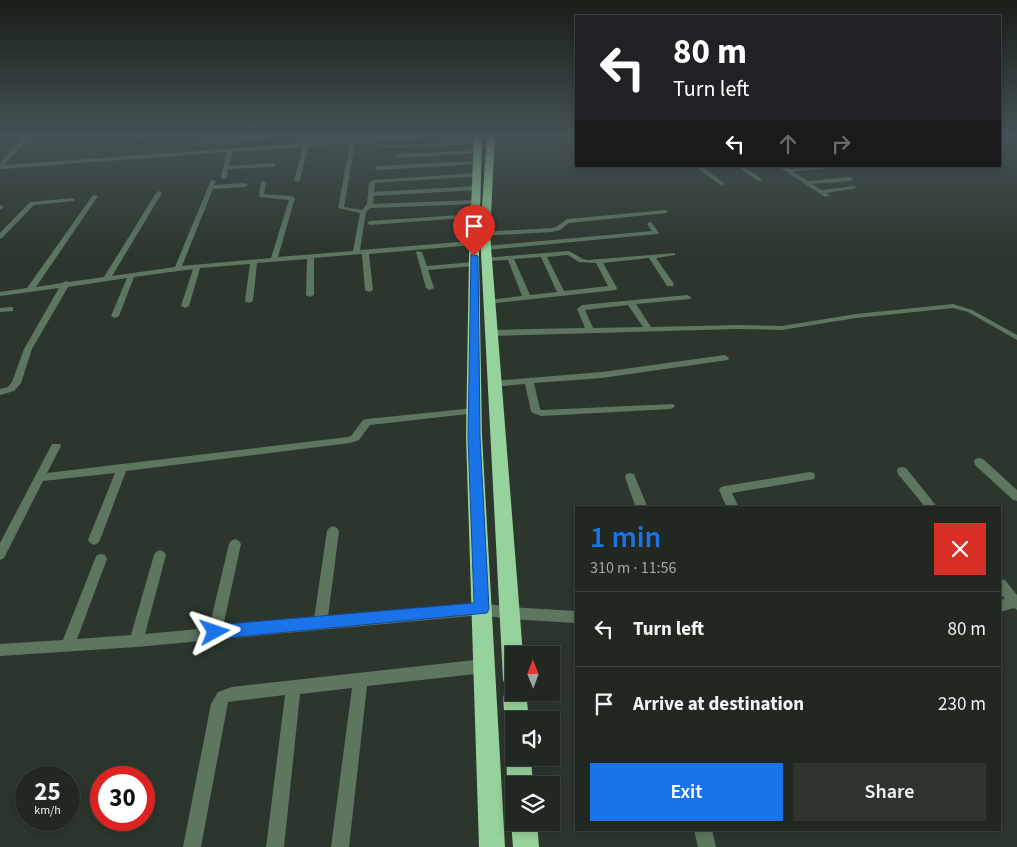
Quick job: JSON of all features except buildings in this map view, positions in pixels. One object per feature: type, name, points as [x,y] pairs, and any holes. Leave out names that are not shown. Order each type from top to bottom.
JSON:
[{"type":"highway","points":[[478,176],[481,246],[474,411],[492,847]]},
{"type":"highway","points":[[478,176],[481,246],[488,302],[511,646]]},
{"type":"highway","points":[[525,831],[526,847]]},
{"type":"street","points":[[297,180],[298,176]]},
{"type":"street","points":[[347,176],[341,208],[363,212]]},
{"type":"street","points":[[369,206],[372,183],[375,181],[418,176]]},
{"type":"street","points":[[371,194],[447,176]]},
{"type":"street","points":[[356,252],[363,212],[369,206],[456,176]]},
{"type":"street","points":[[370,223],[463,176]]},
{"type":"street","points":[[710,176],[722,184]]},
{"type":"street","points":[[753,176],[760,180]]},
{"type":"street","points":[[795,176],[827,196]]},
{"type":"street","points":[[807,183],[850,179]]},
{"type":"street","points":[[263,182],[261,196],[292,198],[274,259]]},
{"type":"street","points":[[178,268],[212,184],[245,185]]},
{"type":"street","points":[[820,192],[854,188]]},
{"type":"street","points":[[108,277],[159,193]]},
{"type":"street","points":[[31,288],[95,196]]},
{"type":"street","points":[[0,237],[32,203],[72,200]]},
{"type":"street","points":[[424,268],[481,246],[552,230],[561,227],[567,221],[665,212]]},
{"type":"street","points":[[0,294],[108,277],[197,266],[356,252],[481,246],[656,233],[650,224]]},
{"type":"street","points":[[481,246],[510,257],[569,253],[581,261],[673,254]]},
{"type":"street","points":[[365,252],[369,290]]},
{"type":"street","points":[[419,252],[430,288]]},
{"type":"street","points":[[544,255],[562,294]]},
{"type":"street","points":[[310,256],[310,295]]},
{"type":"street","points":[[651,256],[670,284]]},
{"type":"street","points":[[510,257],[527,298]]},
{"type":"street","points":[[249,301],[254,261]]},
{"type":"street","points":[[488,302],[613,288],[598,261]]},
{"type":"street","points":[[185,306],[197,266]]},
{"type":"street","points":[[115,316],[132,274]]},
{"type":"street","points":[[0,392],[11,389],[16,383],[28,349],[66,283]]},
{"type":"street","points":[[590,331],[581,309],[687,297]]},
{"type":"street","points":[[631,303],[649,330]]},
{"type":"street","points":[[0,310],[10,309]]},
{"type":"street","points":[[489,332],[737,327]]},
{"type":"street","points":[[493,384],[529,383],[610,374],[725,358]]},
{"type":"street","points":[[529,383],[536,411],[540,413],[670,406]]},
{"type":"street","points":[[40,478],[350,440],[355,438],[367,422],[474,411]]},
{"type":"street","points":[[0,555],[56,446]]},
{"type":"street","points":[[978,462],[1017,497]]},
{"type":"street","points":[[94,540],[122,468]]},
{"type":"street","points":[[902,471],[931,506]]},
{"type":"street","points":[[732,506],[725,490],[810,476]]},
{"type":"street","points":[[630,477],[641,506]]},
{"type":"street","points":[[320,623],[333,531]]},
{"type":"street","points":[[215,632],[235,544]]},
{"type":"street","points":[[136,641],[160,555]]},
{"type":"street","points":[[67,646],[101,559]]},
{"type":"street","points":[[1001,585],[1016,602],[1001,606]]},
{"type":"street","points":[[0,650],[136,641],[215,632],[482,609],[509,613],[575,617]]},
{"type":"street","points":[[192,847],[219,704],[223,697],[232,694],[484,666]]},
{"type":"street","points":[[340,847],[360,680]]},
{"type":"street","points":[[275,847],[293,687]]},
{"type":"street","points":[[703,831],[707,847]]},
{"type":"lane","points":[[737,327],[782,328],[856,316],[953,306],[970,310],[1017,338]]},
{"type":"route","points":[[215,632],[482,609],[474,436],[474,256]]}]
